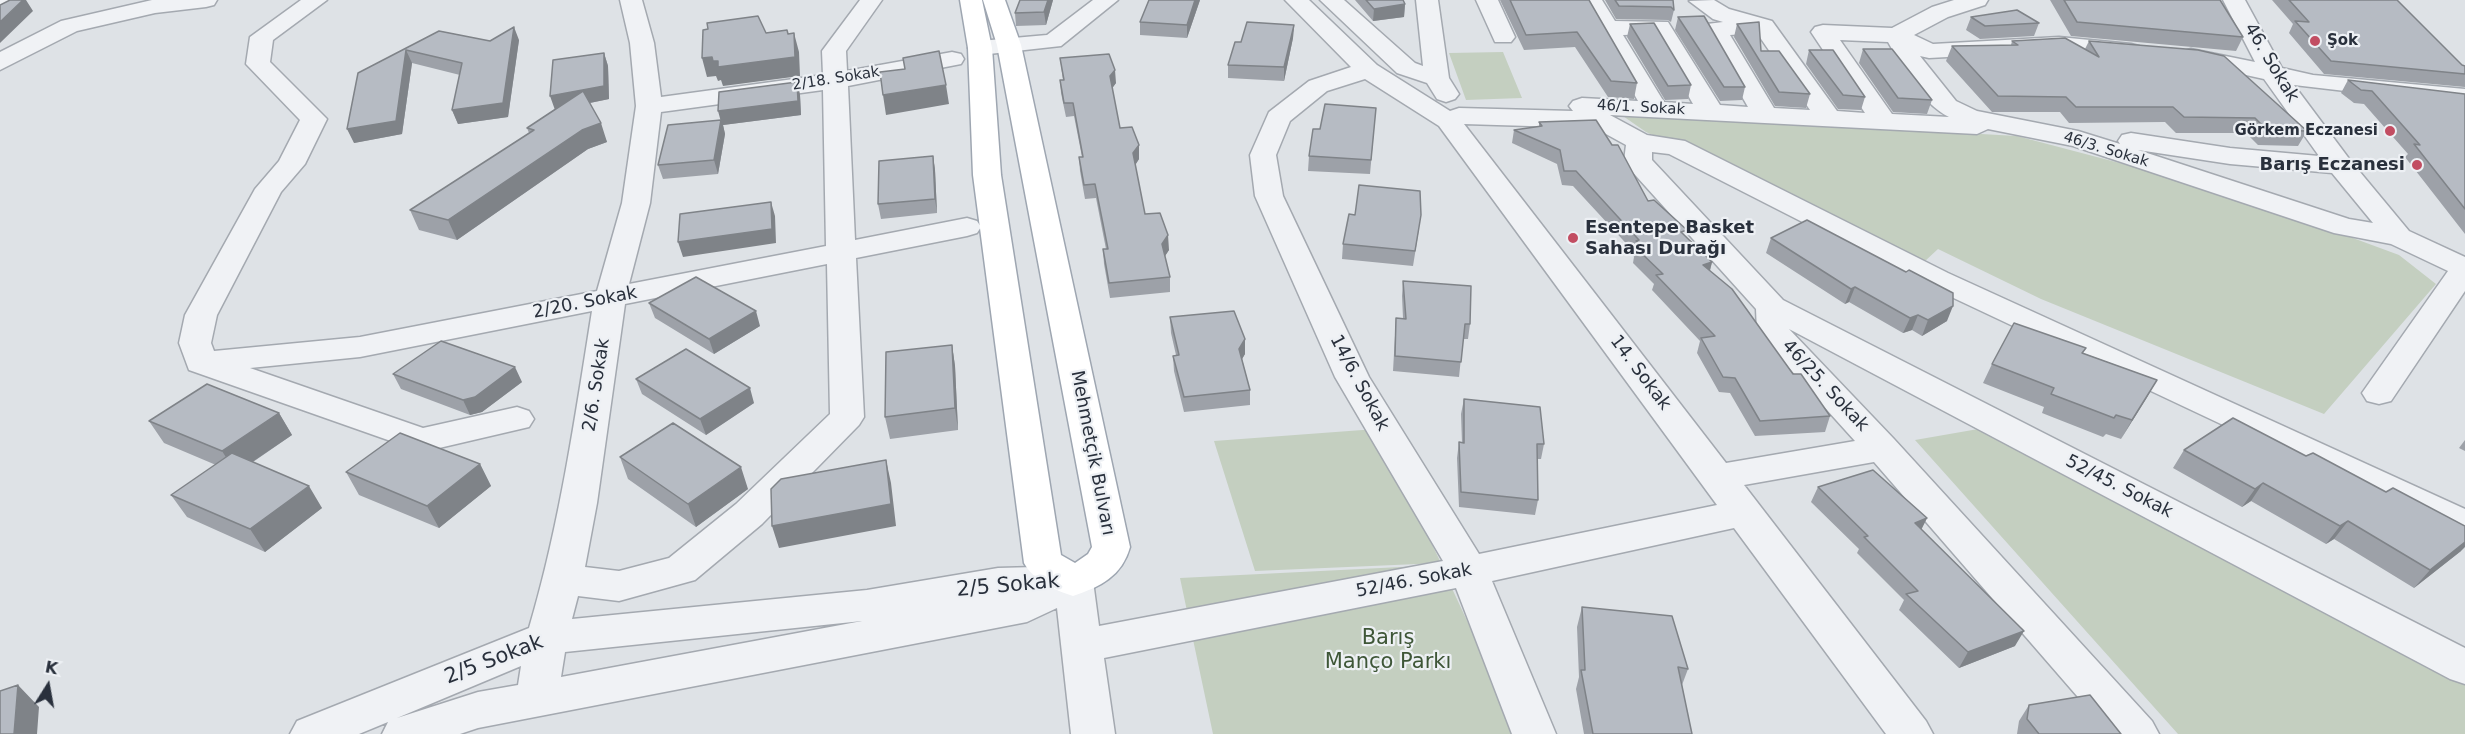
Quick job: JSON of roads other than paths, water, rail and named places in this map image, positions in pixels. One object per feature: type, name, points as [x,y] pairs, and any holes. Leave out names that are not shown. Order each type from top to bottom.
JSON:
[{"type":"main road","name":"Mehmetçik Bulvarı","points":[[970,0],[980,50],[1111,547],[1110,554],[1099,567],[1073,581],[1043,563],[987,175],[980,50],[994,0]]},
{"type":"street","points":[[0,3],[8,0]]},
{"type":"street","points":[[0,63],[4,58],[69,26],[146,8],[206,0]]},
{"type":"street","points":[[316,0],[262,37],[258,64],[314,119],[291,164],[269,189],[201,315],[195,344],[201,363],[422,440],[517,419]]},
{"type":"street","name":"2/6. Sokak","points":[[537,699],[546,638],[563,579],[579,503],[610,298],[636,203],[648,106],[642,43],[631,0]]},
{"type":"street","points":[[563,579],[619,586],[681,570],[749,514],[847,417],[843,251],[834,51],[871,0]]},
{"type":"street","points":[[1064,33],[1069,0]]},
{"type":"street","name":"2/18. Sokak","points":[[648,106],[834,81],[980,50],[1053,41],[1107,0]]},
{"type":"street","points":[[1296,0],[1368,70],[1454,116],[1599,120],[1640,142],[1676,147],[1937,279],[2465,525]]},
{"type":"street","points":[[1331,0],[1406,68],[1437,78]]},
{"type":"street","name":"14. Sokak","points":[[1427,0],[1437,78],[1454,116],[1911,734]]},
{"type":"street","points":[[1487,0],[1503,37]]},
{"type":"street","points":[[1591,0],[1656,110]]},
{"type":"street","points":[[1702,0],[1721,14],[1764,26],[1828,117]]},
{"type":"street","points":[[1896,35],[1940,12],[1977,0]]},
{"type":"street","name":"46. Sokak","points":[[2234,0],[2272,74],[2340,166],[2399,237],[2465,269]]},
{"type":"street","points":[[1764,26],[1715,29],[1764,113]]},
{"type":"street","points":[[1607,28],[1660,27],[1711,112]]},
{"type":"street","points":[[1883,120],[1823,32],[1896,35],[1929,51],[2059,44],[2163,53],[2191,56],[2313,82],[2465,97]]},
{"type":"street","name":"46/3. Sokak","points":[[1896,35],[1915,68],[1947,106],[1968,116],[2016,128],[2078,139],[2344,226],[2399,237]]},
{"type":"street","name":"14/6. Sokak","points":[[1368,70],[1318,86],[1278,117],[1263,155],[1269,196],[1352,377],[1469,571],[1534,734]]},
{"type":"street","name":"46/1. Sokak","points":[[1454,116],[1538,112],[1588,105],[2016,128]]},
{"type":"street","points":[[2078,139],[2145,142],[2230,156],[2340,166]]},
{"type":"street","points":[[1640,142],[1638,161],[1773,307]]},
{"type":"street","name":"2/20. Sokak","points":[[201,363],[360,347],[967,227]]},
{"type":"street","points":[[2379,393],[2465,269]]},
{"type":"street","name":"46/25. Sokak","points":[[1773,307],[1773,331],[1882,448],[2137,734]]},
{"type":"street","name":"52/45. Sokak","points":[[1773,307],[2465,667]]},
{"type":"street","points":[[1719,477],[1882,448]]},
{"type":"street","name":"52/46. Sokak","points":[[1082,646],[1469,571],[1746,512]]},
{"type":"street","points":[[1073,581],[1093,734]]},
{"type":"street","name":"2/5 Sokak","points":[[312,734],[546,638],[867,605],[998,583],[1073,581]]},
{"type":"street","name":"2/5 Sokak","points":[[404,734],[477,710],[1027,606],[1073,581]]},
{"type":"place","name":"Şok","points":[[2315,41]]},
{"type":"place","name":"Görkem Eczanesi","points":[[2390,131]]},
{"type":"place","name":"Barış Eczanesi","points":[[2417,165]]},
{"type":"place","name":"Esentepe Basket Sahası Durağı","points":[[1573,238]]},
{"type":"park label","name":"Barış Manço Parkı","points":[[1388,651]]}]
